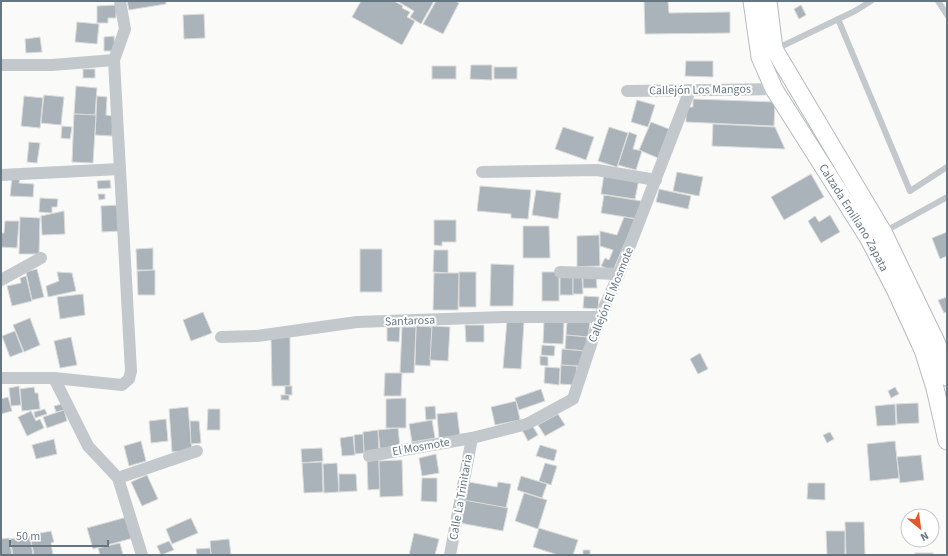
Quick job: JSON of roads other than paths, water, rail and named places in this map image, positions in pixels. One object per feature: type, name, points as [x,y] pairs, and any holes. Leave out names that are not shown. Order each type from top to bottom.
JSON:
[{"type":"main road","name":"Calzada Emiliano Zapata","points":[[752,1],[760,57],[774,89],[869,239],[896,289],[923,350],[935,388],[947,441]]},
{"type":"main road","name":"Calzada Emiliano Zapata","points":[[768,1],[774,49],[883,232],[937,344],[947,377]]},
{"type":"street","points":[[1,378],[54,378],[122,385],[129,379],[131,371],[114,60],[125,29],[120,1]]},
{"type":"street","points":[[1,65],[52,64],[114,60]]},
{"type":"street","name":"Callejón Los Mangos","points":[[627,91],[774,89]]},
{"type":"street","name":"Callejón El Mosmote","points":[[472,438],[527,424],[573,399],[600,317],[619,274],[690,90]]},
{"type":"street","points":[[1,175],[120,170]]},
{"type":"street","points":[[482,172],[597,170],[656,180]]},
{"type":"street","points":[[1,280],[41,258]]},
{"type":"street","points":[[560,272],[619,274]]},
{"type":"street","name":"Santarosa","points":[[221,337],[257,336],[357,322],[600,317]]},
{"type":"street","points":[[54,378],[88,446],[118,478],[142,555]]},
{"type":"street","name":"El Mosmote","points":[[369,456],[472,438]]},
{"type":"street","name":"Calle La Trinitaria","points":[[450,555],[472,438]]},
{"type":"street","points":[[118,478],[196,451]]},
{"type":"lane","points":[[774,49],[855,11],[871,1]]},
{"type":"lane","points":[[938,1],[947,15]]},
{"type":"lane","points":[[838,19],[910,191],[947,167]]},
{"type":"lane","points":[[883,232],[947,197]]}]
